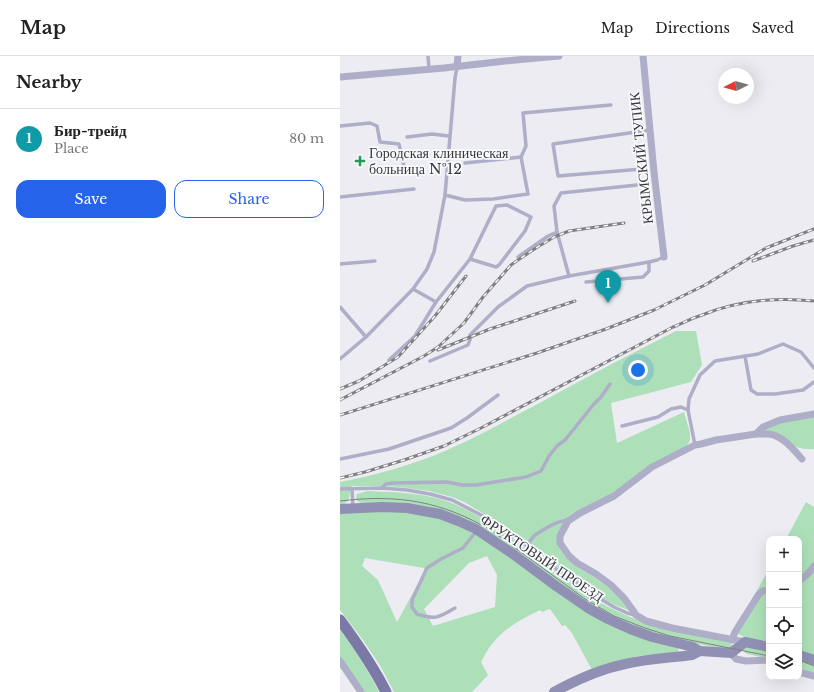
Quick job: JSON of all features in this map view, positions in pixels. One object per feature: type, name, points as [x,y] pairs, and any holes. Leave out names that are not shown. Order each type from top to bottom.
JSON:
[{"type":"main road","points":[[340,620],[376,671],[386,692]]},
{"type":"street","points":[[457,66],[458,56]]},
{"type":"street","points":[[340,77],[457,66],[505,58],[560,56]]},
{"type":"street","name":"КРЫМСКИЙ ТУПИК","points":[[643,56],[664,257]]},
{"type":"street","points":[[756,434],[758,430],[763,427],[780,420],[814,414]]},
{"type":"street","points":[[766,646],[672,628],[646,621],[636,615],[624,598],[611,585],[596,574],[576,563],[563,548],[560,542],[560,536],[568,521],[580,513],[614,496],[652,467],[696,445],[716,440],[756,434],[769,434],[784,441],[802,459]]},
{"type":"street","name":"ФРУКТОВЫЙ ПРОЕЗД","points":[[340,509],[382,507],[407,508],[440,514],[476,529],[588,608],[608,619],[652,637],[693,647],[700,651],[731,654]]},
{"type":"street","points":[[802,579],[814,566]]},
{"type":"street","points":[[732,640],[735,632],[759,594],[766,590]]},
{"type":"street","points":[[745,642],[731,654],[736,659],[746,661],[766,660]]},
{"type":"street","name":"ФРУКТОВЫЙ ПРОЕЗД","points":[[554,692],[613,667],[692,655],[700,651]]},
{"type":"street","points":[[802,656],[814,660]]},
{"type":"street","points":[[340,661],[361,692]]},
{"type":"street","points":[[802,673],[814,676]]},
{"type":"lane","points":[[428,56],[429,69]]},
{"type":"lane","points":[[340,359],[366,337],[413,289],[427,269],[434,252],[445,195],[457,66]]},
{"type":"lane","points":[[445,195],[465,200],[493,199],[528,194],[521,157],[526,146],[523,113],[611,105]]},
{"type":"lane","points":[[340,126],[370,123],[377,126],[380,142],[399,144],[404,167]]},
{"type":"lane","points":[[642,169],[558,176],[553,144],[650,130]]},
{"type":"lane","points":[[407,137],[432,134],[450,136]]},
{"type":"lane","points":[[465,163],[521,157]]},
{"type":"lane","points":[[569,276],[557,232],[554,206],[561,193],[638,185]]},
{"type":"lane","points":[[340,197],[414,189]]},
{"type":"lane","points":[[389,360],[414,336],[436,302],[470,259],[496,206],[507,205],[531,216],[525,231],[499,265],[496,266],[470,259]]},
{"type":"lane","points":[[518,257],[548,236],[557,232]]},
{"type":"lane","points":[[430,361],[468,345],[471,337],[470,335],[498,307],[527,286],[569,276],[649,262],[664,257]]},
{"type":"lane","points":[[340,264],[374,261]]},
{"type":"lane","points":[[586,282],[643,277],[649,271],[649,262]]},
{"type":"lane","points":[[413,289],[436,302]]},
{"type":"lane","points":[[340,307],[366,337]]},
{"type":"lane","points":[[696,445],[688,410],[689,399],[700,375],[715,361],[758,354],[783,344],[801,352],[814,368]]},
{"type":"lane","points":[[745,356],[751,390],[757,394],[776,394],[803,390],[814,382]]},
{"type":"lane","points":[[382,488],[386,484],[394,483],[447,482],[462,485],[476,485],[526,478],[541,471],[549,456],[557,446],[565,440],[594,404],[602,397],[610,384]]},
{"type":"lane","points":[[340,459],[389,449],[451,428],[498,395]]},
{"type":"lane","points":[[622,426],[658,416],[671,409],[681,407],[688,410]]},
{"type":"lane","points":[[340,489],[382,488],[407,490],[452,500],[482,515],[586,590],[614,607],[636,615]]},
{"type":"lane","points":[[352,489],[353,508]]},
{"type":"lane","points":[[527,546],[534,536],[541,531],[565,520],[568,521]]},
{"type":"lane","points":[[455,608],[438,618],[428,618],[417,614],[412,607],[412,600],[427,568],[463,548],[476,529]]},
{"type":"green space","points":[[676,331],[696,331],[702,365],[691,382],[611,403],[617,443],[684,412],[690,433],[690,441],[686,447],[611,494],[567,517],[557,535],[557,544],[567,559],[575,566],[609,588],[629,608],[628,610],[615,605],[587,589],[499,523],[464,502],[452,497],[429,491],[407,488],[387,486],[352,486],[350,496],[346,503],[340,506],[340,482],[381,473],[408,465],[458,445]]},
{"type":"green space","points":[[814,416],[814,449],[801,448],[788,444],[765,432],[763,428],[773,423]]},
{"type":"green space","points":[[368,491],[421,495],[452,503],[492,524],[592,598],[618,612],[648,624],[679,632],[727,641],[731,643],[732,646],[730,650],[722,649],[669,638],[644,630],[597,610],[477,525],[357,501],[357,494]]},
{"type":"green space","points":[[806,502],[814,507],[814,656],[802,652],[802,536],[788,536]]},
{"type":"green space","points":[[382,510],[406,512],[437,518],[472,532],[492,543],[553,589],[677,647],[679,650],[676,653],[638,656],[624,659],[592,670],[572,633],[565,625],[562,626],[550,609],[542,612],[540,610],[508,628],[491,645],[481,662],[488,675],[472,692],[394,692],[381,667],[340,610],[340,513]],"holes":[[[487,556],[497,575],[495,607],[433,626],[424,609],[469,563]],[[365,558],[424,568],[425,571],[397,622],[378,580],[362,566]]]},
{"type":"green space","points":[[766,574],[766,641],[744,637],[733,631]]},
{"type":"green space","points":[[340,630],[361,660],[379,692],[363,692],[340,658]]},
{"type":"green space","points":[[747,645],[766,649],[766,658],[747,654],[743,649]]},
{"type":"green space","points":[[802,660],[814,664],[814,673],[802,669]]},
{"type":"tram line","points":[[340,501],[381,499],[419,502],[437,506],[473,521],[492,531],[585,599],[614,616],[670,636],[766,655]]},
{"type":"tram line","points":[[802,661],[814,666]]},
{"type":"railway","points":[[340,400],[424,356],[438,347],[464,323],[483,297],[511,265],[536,248],[554,237],[569,231],[624,223]]},
{"type":"railway","points":[[340,415],[537,353],[606,329],[654,310],[705,285],[766,248],[814,229]]},
{"type":"railway","points":[[753,261],[814,240]]},
{"type":"railway","points":[[340,389],[359,381],[398,357],[435,316],[466,276]]},
{"type":"railway","points":[[438,350],[490,329],[575,301]]},
{"type":"railway","points":[[340,478],[365,472],[444,446],[673,327],[698,316],[729,306],[757,301],[814,301]]},
{"type":"place","name":"Городская клиническая больница №12","points":[[360,161]]},
{"type":"place","name":"Бир-трейд","points":[[608,303]]}]
